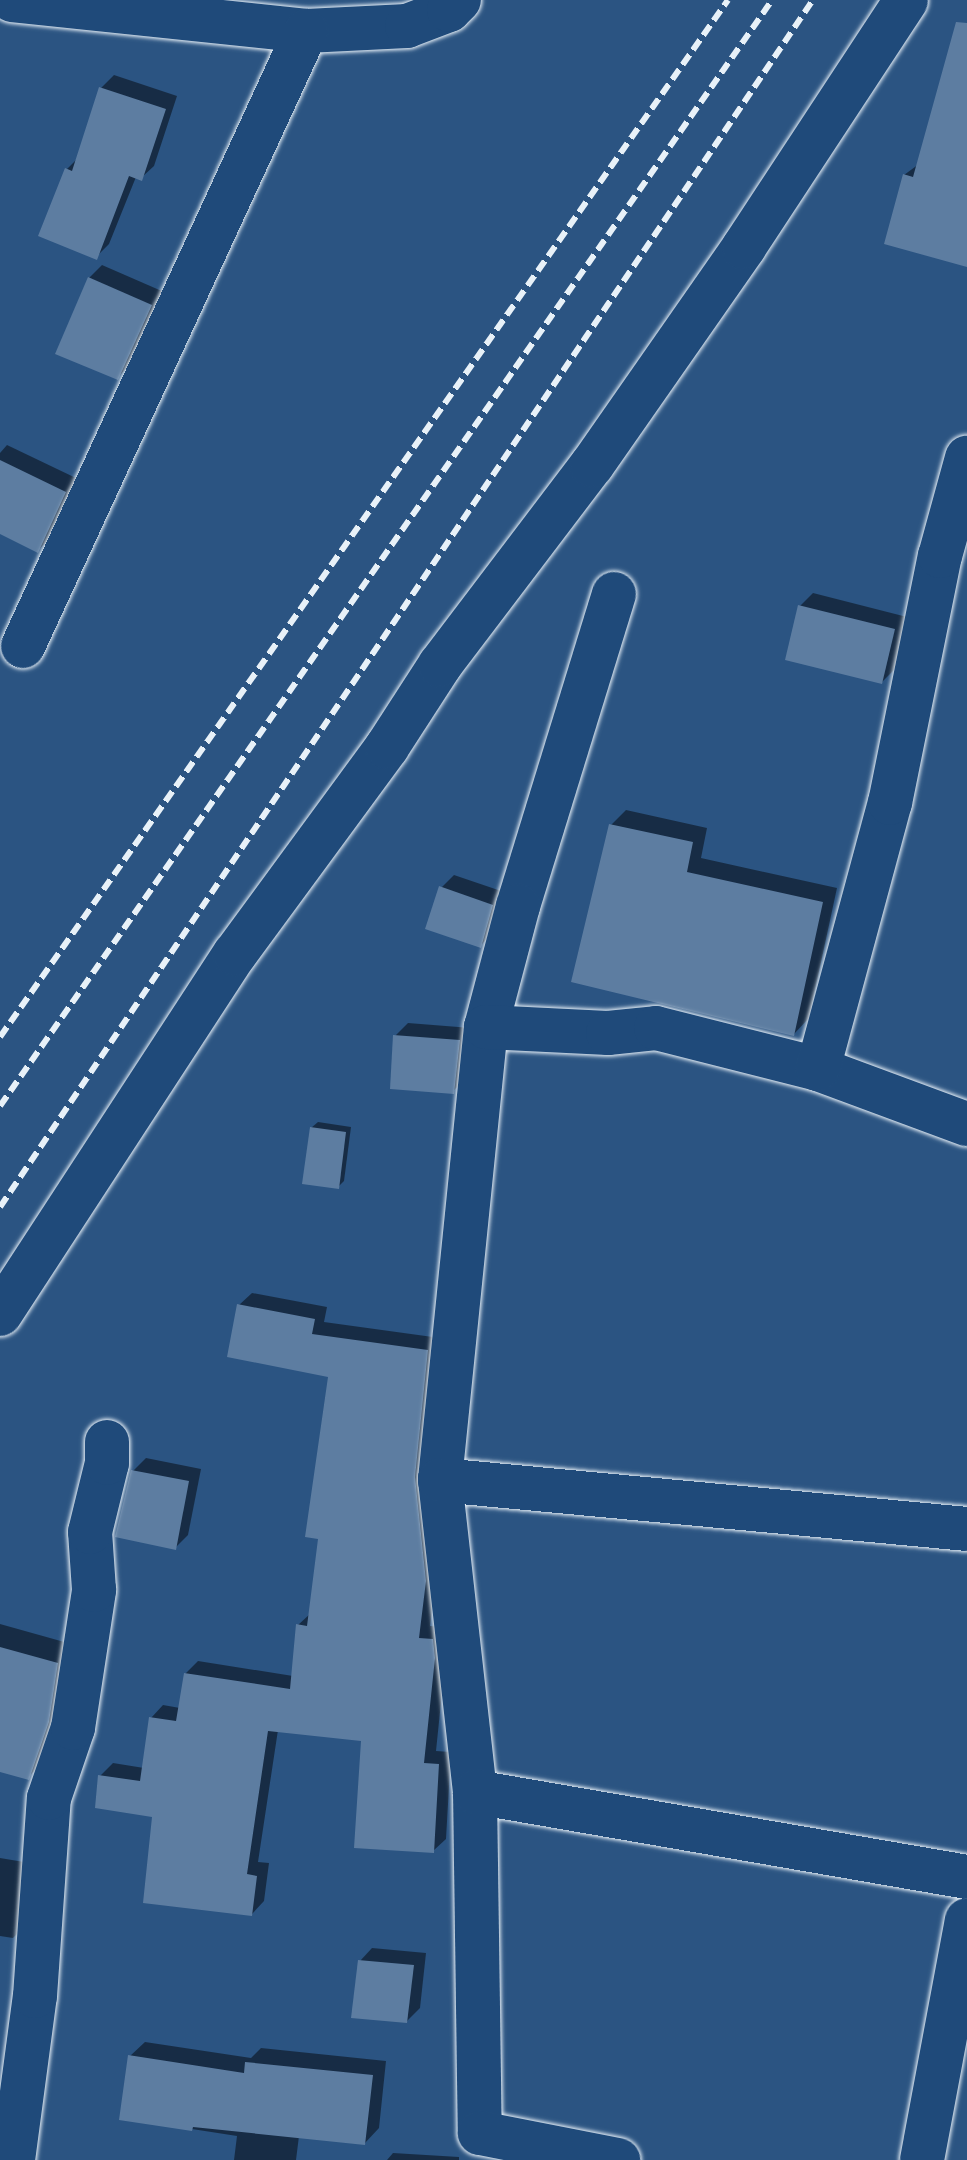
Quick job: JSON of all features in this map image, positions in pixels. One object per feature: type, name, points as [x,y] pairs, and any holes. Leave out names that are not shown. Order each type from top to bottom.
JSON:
[{"type":"street","points":[[12,0],[306,31],[407,26],[449,10],[459,0]]},
{"type":"street","points":[[0,1314],[235,954],[387,747],[440,665],[592,465],[744,247],[906,0]]},
{"type":"street","points":[[23,646],[306,31]]},
{"type":"street","points":[[818,1069],[890,803],[940,556],[967,458]]},
{"type":"street","points":[[614,594],[518,906],[486,1027],[440,1480],[475,1792],[480,2146],[618,2160]]},
{"type":"street","points":[[486,1027],[608,1033],[656,1028],[818,1069],[967,1124]]},
{"type":"street","points":[[13,2160],[35,1996],[49,1798],[73,1728],[94,1590],[90,1532],[107,1463],[107,1442]]},
{"type":"street","points":[[440,1480],[967,1529]]},
{"type":"street","points":[[475,1792],[967,1877]]},
{"type":"street","points":[[922,2160],[967,1920]]},
{"type":"building","points":[[956,22],[967,23],[967,267],[884,244],[903,174],[913,177]]},
{"type":"building","points":[[99,87],[166,109],[142,181],[129,176],[97,260],[38,236],[65,168],[72,171]]},
{"type":"building","points":[[88,277],[152,305],[118,380],[55,354]]},
{"type":"building","points":[[0,460],[66,492],[38,553],[0,534]]},
{"type":"building","points":[[798,605],[895,629],[882,684],[785,660]]},
{"type":"building","points":[[609,824],[693,842],[687,872],[823,902],[794,1036],[571,982]]},
{"type":"building","points":[[439,886],[493,905],[481,948],[425,929]]},
{"type":"building","points":[[393,1035],[460,1040],[454,1094],[390,1089]]},
{"type":"building","points":[[310,1127],[346,1132],[339,1189],[302,1184]]},
{"type":"building","points":[[237,1304],[315,1319],[312,1334],[428,1350],[415,1477],[426,1581],[419,1638],[433,1639],[435,1658],[424,1763],[439,1764],[434,1853],[354,1848],[361,1741],[268,1731],[247,1874],[257,1876],[252,1916],[143,1903],[152,1817],[95,1808],[98,1775],[140,1781],[149,1717],[176,1721],[184,1673],[290,1689],[296,1624],[307,1626],[318,1539],[305,1537],[328,1377],[227,1357]]},
{"type":"building","points":[[131,1470],[189,1481],[176,1550],[115,1537]]},
{"type":"building","points":[[0,1647],[58,1663],[49,1722],[29,1780],[0,1772]]},
{"type":"building","points":[[358,1960],[414,1965],[407,2023],[351,2018]]},
{"type":"building","points":[[128,2055],[244,2073],[245,2062],[373,2075],[365,2145],[193,2127],[192,2131],[119,2120]]},
{"type":"railway","points":[[0,1037],[728,0]]},
{"type":"railway","points":[[0,1106],[772,0]]},
{"type":"railway","points":[[0,1207],[813,0]]}]
